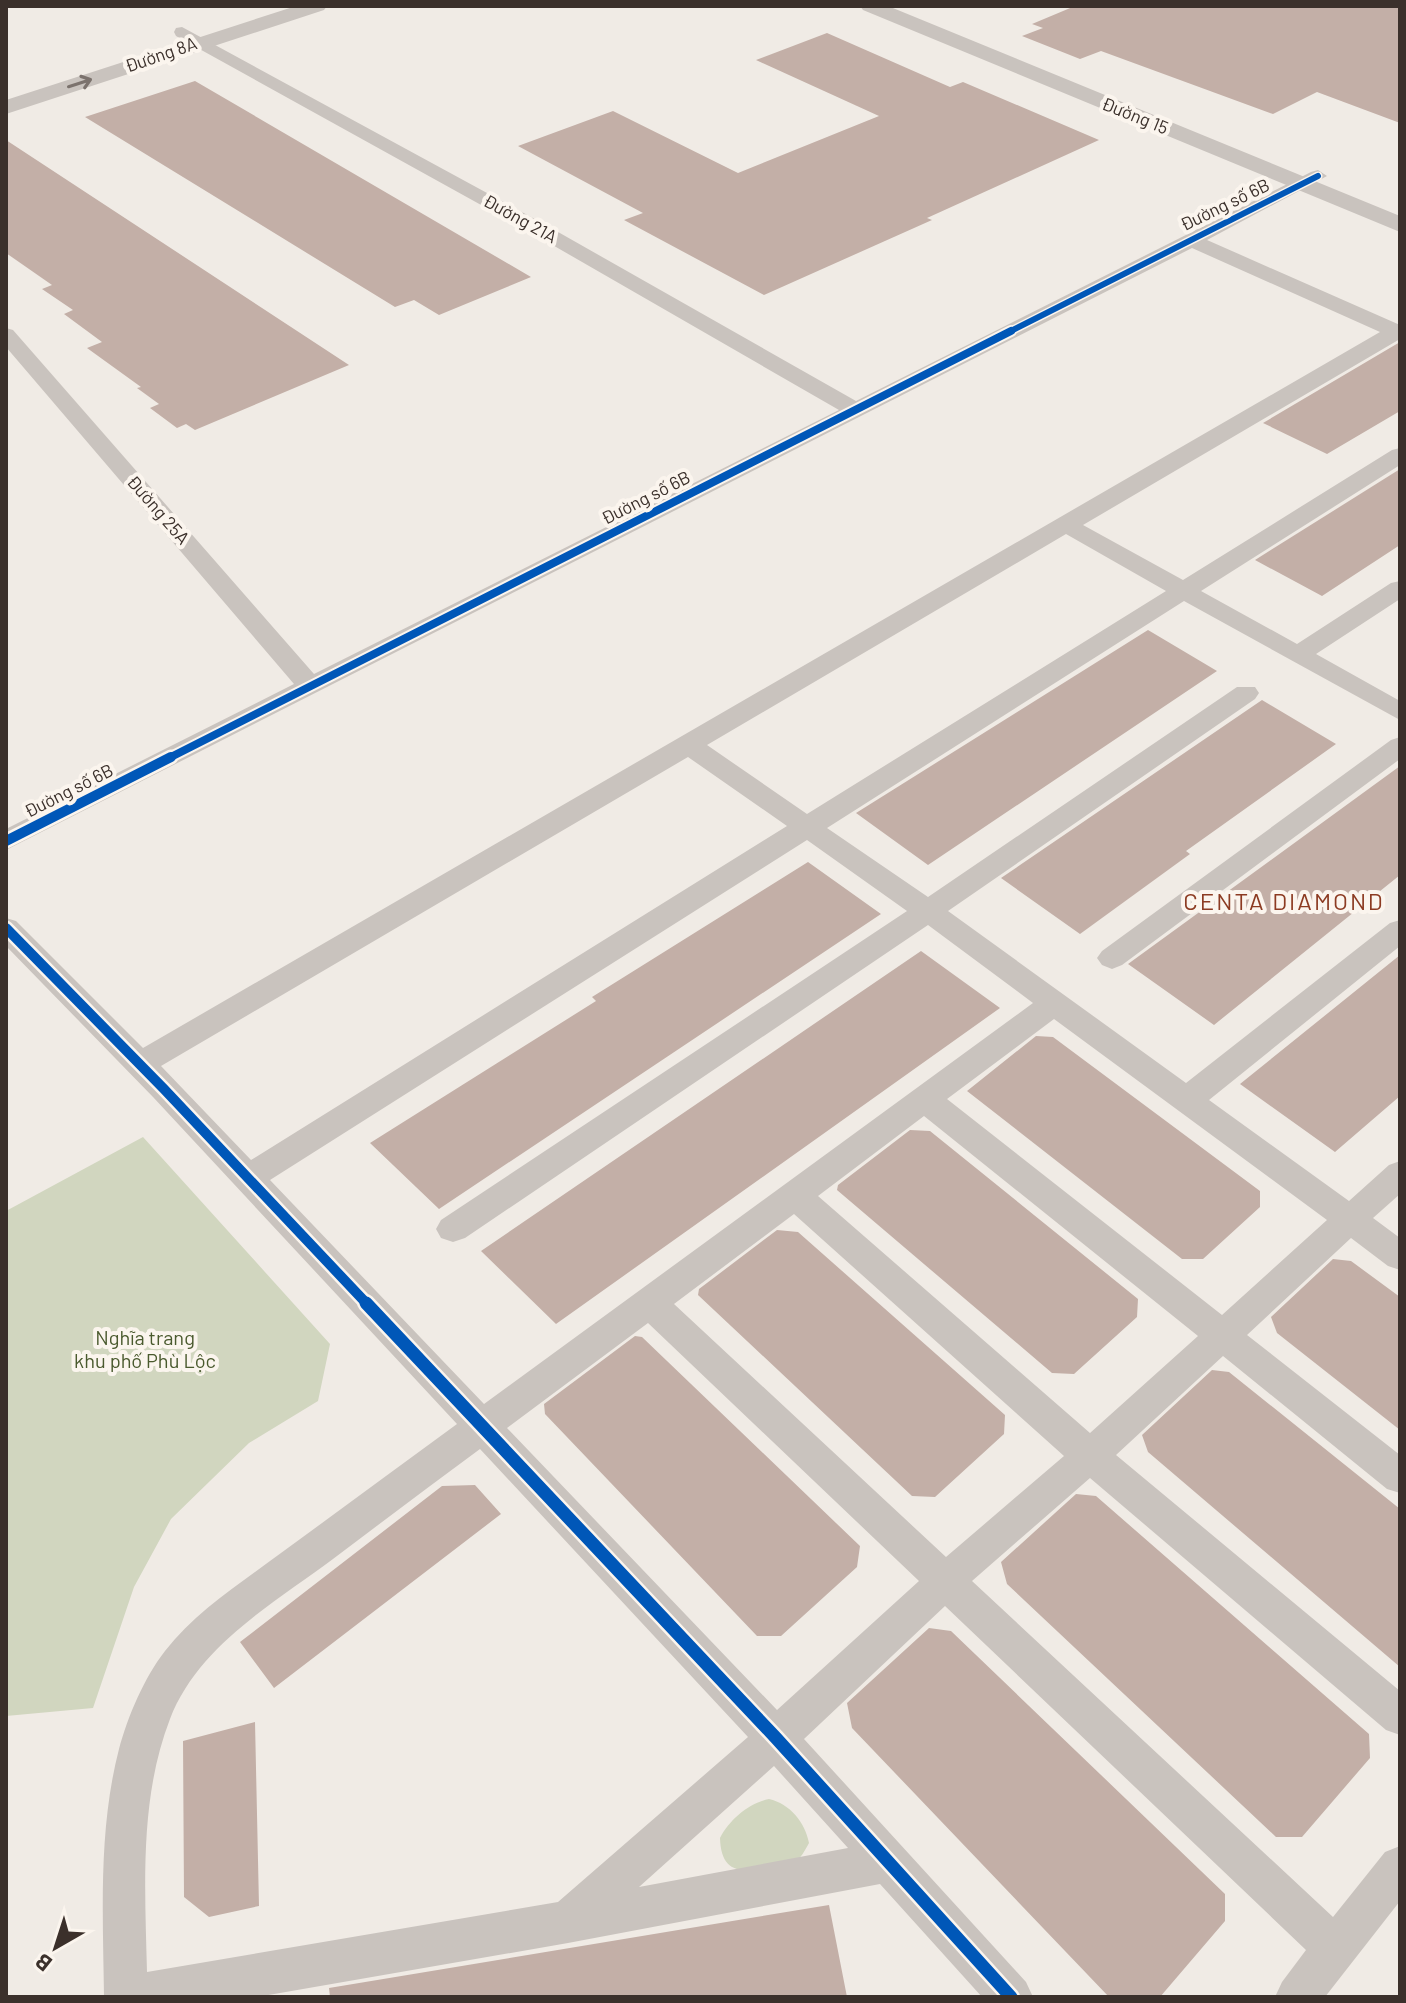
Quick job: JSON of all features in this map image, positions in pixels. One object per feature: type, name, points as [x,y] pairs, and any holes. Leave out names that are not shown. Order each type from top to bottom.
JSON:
[{"type":"street","name":"Đường 8A","points":[[6,107],[265,6]]},
{"type":"street","name":"Đường 8A","points":[[6,88],[317,6]]},
{"type":"street","name":"Đường 15","points":[[870,6],[1310,180],[1400,210]]},
{"type":"street","name":"Đường 15","points":[[903,6],[1310,180],[1400,225]]},
{"type":"street","name":"Đường 21A","points":[[192,37],[537,228],[855,410]]},
{"type":"street","name":"Đường số 6B","points":[[6,841],[1310,180]]},
{"type":"street","points":[[1191,240],[1398,332]]},
{"type":"street","points":[[140,1064],[1398,332]]},
{"type":"street","name":"Đường 25A","points":[[6,334],[310,686]]},
{"type":"street","points":[[248,1178],[1400,455]]},
{"type":"street","points":[[1066,525],[1400,712]]},
{"type":"street","points":[[1298,655],[1400,588]]},
{"type":"street","points":[[453,1229],[928,911],[1246,693]]},
{"type":"street","points":[[689,745],[928,911],[1400,1256]]},
{"type":"street","points":[[1112,958],[1400,746]]},
{"type":"street","points":[[6,928],[140,1064],[484,1427],[776,1738],[1011,1997]]},
{"type":"street","points":[[1187,1100],[1400,930]]},
{"type":"street","points":[[886,1862],[568,1922],[129,1997],[128,1808],[146,1730],[158,1697],[197,1642],[233,1611],[1054,1003]]},
{"type":"street","points":[[925,1099],[1400,1477]]},
{"type":"street","points":[[568,1922],[776,1738],[945,1581],[1090,1456],[1400,1174]]},
{"type":"street","points":[[794,1194],[1090,1456],[1400,1716]]},
{"type":"street","points":[[649,1302],[1335,1948]]},
{"type":"street","points":[[1297,1997],[1400,1867]]},
{"type":"green space","name":"Nghĩa trang khu phố Phù Lộc","points":[[143,1137],[330,1344],[318,1401],[249,1443],[171,1519],[134,1587],[93,1708],[6,1716],[6,1211]]},
{"type":"green space","points":[[769,1799],[784,1805],[795,1815],[809,1843],[801,1857],[791,1864],[758,1870],[734,1868],[724,1858],[720,1838],[741,1813]]},
{"type":"building","points":[[1075,6],[1400,6],[1400,123],[1317,92],[1273,114],[1101,51],[1080,59],[1022,36],[1043,28],[1032,24]]},
{"type":"building","points":[[827,33],[950,87],[963,82],[1099,140],[927,218],[932,220],[764,295],[624,220],[643,213],[518,146],[613,111],[738,173],[879,116],[756,60]]},
{"type":"building","points":[[195,81],[531,277],[439,315],[414,300],[395,307],[85,117]]},
{"type":"building","points":[[6,140],[349,365],[195,430],[186,424],[177,428],[150,408],[159,404],[137,388],[141,387],[87,348],[102,342],[64,314],[73,310],[42,289],[52,285],[6,253]]},
{"type":"building","points":[[1400,342],[1400,411],[1327,454],[1263,423]]},
{"type":"building","points":[[1400,469],[1400,545],[1322,596],[1255,560]]},
{"type":"building","points":[[1148,630],[1217,671],[928,865],[856,813]]},
{"type":"building","points":[[1262,700],[1336,744],[1186,851],[1190,854],[1080,934],[1001,878]]},
{"type":"building","points":[[1400,766],[1400,875],[1214,1025],[1128,964]]},
{"type":"building","points":[[808,862],[881,914],[439,1209],[370,1143],[596,1001],[592,997]]},
{"type":"building","points":[[921,951],[1000,1008],[556,1324],[481,1251]]},
{"type":"building","points":[[1400,955],[1400,1096],[1335,1152],[1240,1084]]},
{"type":"building","points":[[1036,1036],[1053,1037],[1260,1191],[1260,1207],[1203,1259],[1182,1259],[967,1091]]},
{"type":"building","points":[[910,1130],[930,1131],[1138,1299],[1137,1317],[1074,1374],[1052,1373],[837,1190],[838,1185]]},
{"type":"building","points":[[777,1230],[798,1232],[1005,1415],[1004,1434],[935,1497],[912,1496],[698,1295],[699,1289]]},
{"type":"building","points":[[1333,1259],[1351,1261],[1400,1297],[1400,1430],[1277,1333],[1271,1317]]},
{"type":"building","points":[[635,1336],[642,1337],[860,1546],[857,1567],[781,1636],[757,1636],[545,1414],[544,1404]]},
{"type":"building","points":[[1212,1370],[1229,1372],[1400,1509],[1400,1667],[1148,1452],[1142,1435]]},
{"type":"building","points":[[475,1485],[501,1514],[274,1688],[240,1642],[442,1486]]},
{"type":"building","points":[[1076,1494],[1096,1496],[1369,1734],[1370,1758],[1302,1837],[1276,1837],[1007,1584],[1001,1562]]},
{"type":"building","points":[[929,1628],[951,1631],[1225,1894],[1225,1921],[1160,1997],[1109,1997],[852,1728],[847,1703]]},
{"type":"building","points":[[255,1722],[259,1906],[209,1917],[184,1897],[183,1741]]},
{"type":"building","points":[[829,1905],[847,1997],[330,1997],[329,1988]]},
{"type":"cycle path","points":[[6,841],[1318,176]]},
{"type":"cycle path","points":[[6,928],[164,1089],[776,1738],[1011,1997]]},
{"type":"district","name":"CENTA DIAMOND","points":[[1284,902]]}]
